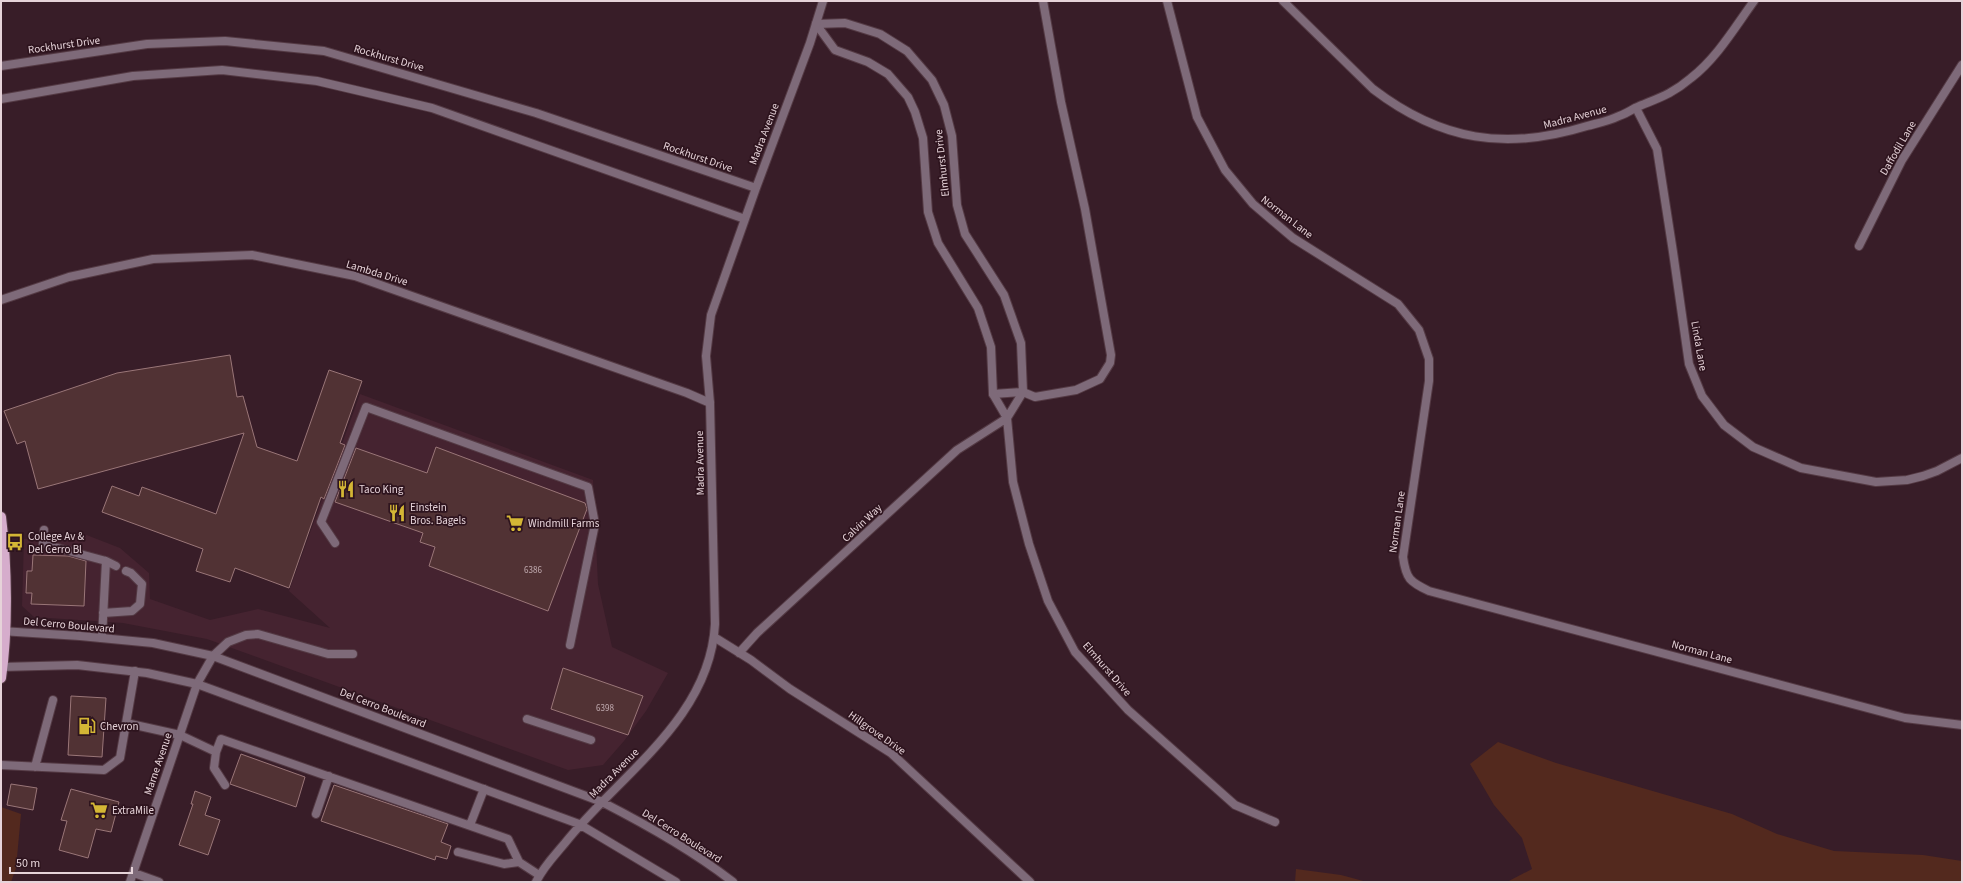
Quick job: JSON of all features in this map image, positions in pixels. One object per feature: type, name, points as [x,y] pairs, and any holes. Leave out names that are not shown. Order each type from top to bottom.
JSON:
[{"type":"main road","points":[[1,517],[5,569],[1,678]]},
{"type":"street","name":"Madra Avenue","points":[[538,879],[579,824],[659,743],[692,698],[709,660],[714,637],[710,403],[706,356],[711,315],[823,1]]},
{"type":"street","points":[[993,394],[1023,392],[1035,397],[1076,390],[1091,385],[1100,379],[1106,372],[1110,363],[1111,355],[1085,209],[1061,102],[1043,1]]},
{"type":"street","name":"Norman Lane","points":[[1167,1],[1197,117],[1225,170],[1253,204],[1293,238],[1398,304],[1419,330],[1429,359],[1429,381],[1403,557],[1405,572],[1412,583],[1429,591],[1905,718],[1962,725]]},
{"type":"street","name":"Madra Avenue","points":[[1283,1],[1384,97],[1422,120],[1459,133],[1500,139],[1544,137],[1566,133],[1619,117],[1665,96],[1692,78],[1714,55],[1754,1]]},
{"type":"street","name":"Elmhurst Drive","points":[[816,24],[845,23],[880,34],[907,51],[932,80],[944,105],[952,136],[957,205],[966,234],[1004,295],[1021,343],[1023,392]]},
{"type":"street","name":"Elmhurst Drive","points":[[816,24],[835,50],[868,62],[888,74],[908,97],[915,112],[923,138],[928,212],[938,243],[978,308],[991,347],[993,394],[1006,418],[1013,482],[1029,544],[1048,601],[1075,652],[1128,710],[1236,805],[1275,822]]},
{"type":"street","name":"Rockhurst Drive","points":[[1,66],[147,44],[225,41],[324,51],[536,113],[756,188]]},
{"type":"street","name":"Daffodil Lane","points":[[1859,246],[1902,160],[1962,65]]},
{"type":"street","points":[[1,99],[133,76],[222,70],[317,81],[432,108],[746,219]]},
{"type":"street","name":"Linda Lane","points":[[1636,108],[1657,149],[1674,252],[1689,364],[1702,396],[1724,425],[1752,447],[1801,468],[1876,482],[1900,481],[1923,476],[1938,471],[1962,458]]},
{"type":"street","name":"Lambda Drive","points":[[1,300],[69,277],[153,259],[252,255],[355,276],[687,392],[710,403]]},
{"type":"street","points":[[1006,418],[1023,392]]},
{"type":"street","points":[[334,543],[322,522],[366,407],[588,487],[595,524],[570,645]]},
{"type":"street","name":"Calvin Way","points":[[739,653],[757,633],[957,450],[1006,418]]},
{"type":"street","points":[[44,530],[43,544],[106,561],[116,566]]},
{"type":"street","points":[[102,638],[106,561]]},
{"type":"street","points":[[103,613],[132,612],[140,604],[142,584],[126,570]]},
{"type":"street","name":"Del Cerro Boulevard","points":[[3,631],[102,638],[153,644],[213,656],[602,802],[648,825],[691,852],[733,882]]},
{"type":"street","name":"Marne Avenue","points":[[130,882],[197,684],[213,656],[228,642],[246,634],[258,634],[328,654],[353,654]]},
{"type":"street","name":"Hillgrove Drive","points":[[714,637],[891,753],[1030,882]]},
{"type":"street","points":[[2,667],[77,665],[135,671],[197,684],[579,824],[676,882]]},
{"type":"street","points":[[1,765],[104,770],[120,758],[135,671]]},
{"type":"street","points":[[35,767],[53,700]]},
{"type":"street","points":[[527,720],[591,740]]},
{"type":"street","points":[[126,723],[180,735],[216,752]]},
{"type":"street","points":[[225,785],[214,768],[216,752],[221,739],[508,839],[519,862],[538,879]]},
{"type":"street","points":[[316,814],[329,776]]},
{"type":"street","points":[[470,825],[484,789]]},
{"type":"street","points":[[458,852],[504,864],[519,862]]},
{"type":"street","points":[[134,873],[159,882]]},
{"type":"shaded area","points":[[360,394],[593,480],[598,584],[612,647],[668,673],[646,711],[624,741],[603,765],[568,770],[207,639],[123,623],[34,617],[22,606],[24,539],[84,534],[120,548],[149,573],[150,599],[210,620],[258,609],[330,628],[289,591]]},
{"type":"shaded area","points":[[1498,742],[1556,763],[1732,814],[1777,834],[1834,851],[1923,855],[1962,861],[1962,882],[1507,882],[1532,869],[1522,838],[1494,805],[1470,764]]},
{"type":"shaded area","points":[[1,807],[21,814],[16,868],[11,882],[1,882]]},
{"type":"shaded area","points":[[1296,869],[1341,875],[1367,882],[1295,882]]},
{"type":"building","points":[[230,355],[237,397],[243,396],[257,447],[297,461],[329,370],[362,381],[340,443],[345,445],[324,499],[321,497],[289,588],[235,568],[230,582],[196,571],[203,549],[102,512],[112,486],[139,496],[142,487],[216,514],[244,433],[38,489],[25,441],[17,444],[4,411],[117,373]]},
{"type":"building","points":[[436,447],[585,503],[587,509],[548,611],[429,566],[435,547],[420,542],[423,533],[335,502],[356,448],[427,473]]},
{"type":"building","points":[[33,555],[68,556],[86,561],[84,606],[31,604],[32,593],[26,593],[27,571],[32,571]]},
{"type":"building","points":[[563,668],[643,696],[628,735],[551,709]]},
{"type":"building","name":"Chevron","points":[[71,696],[106,698],[102,757],[68,755]]},
{"type":"building","points":[[241,754],[305,777],[296,807],[230,784]]},
{"type":"building","points":[[11,784],[37,788],[33,810],[7,805]]},
{"type":"building","points":[[334,785],[448,824],[441,842],[451,846],[447,859],[436,856],[435,860],[321,821]]},
{"type":"building","points":[[71,789],[119,802],[111,832],[96,829],[88,858],[59,850],[67,821],[61,820]]},
{"type":"building","points":[[195,791],[211,797],[205,815],[220,820],[208,855],[179,845],[193,804],[191,804]]},
{"type":"place","name":"Taco King","points":[[346,489]]},
{"type":"place","name":"Einstein Bros. Bagels","points":[[397,513]]},
{"type":"place","name":"Windmill Farms","points":[[515,523]]},
{"type":"place","name":"College Av & Del Cerro Bl","points":[[15,542]]},
{"type":"place","name":"Chevron","points":[[87,726]]},
{"type":"place","name":"ExtraMile","points":[[99,810]]}]
